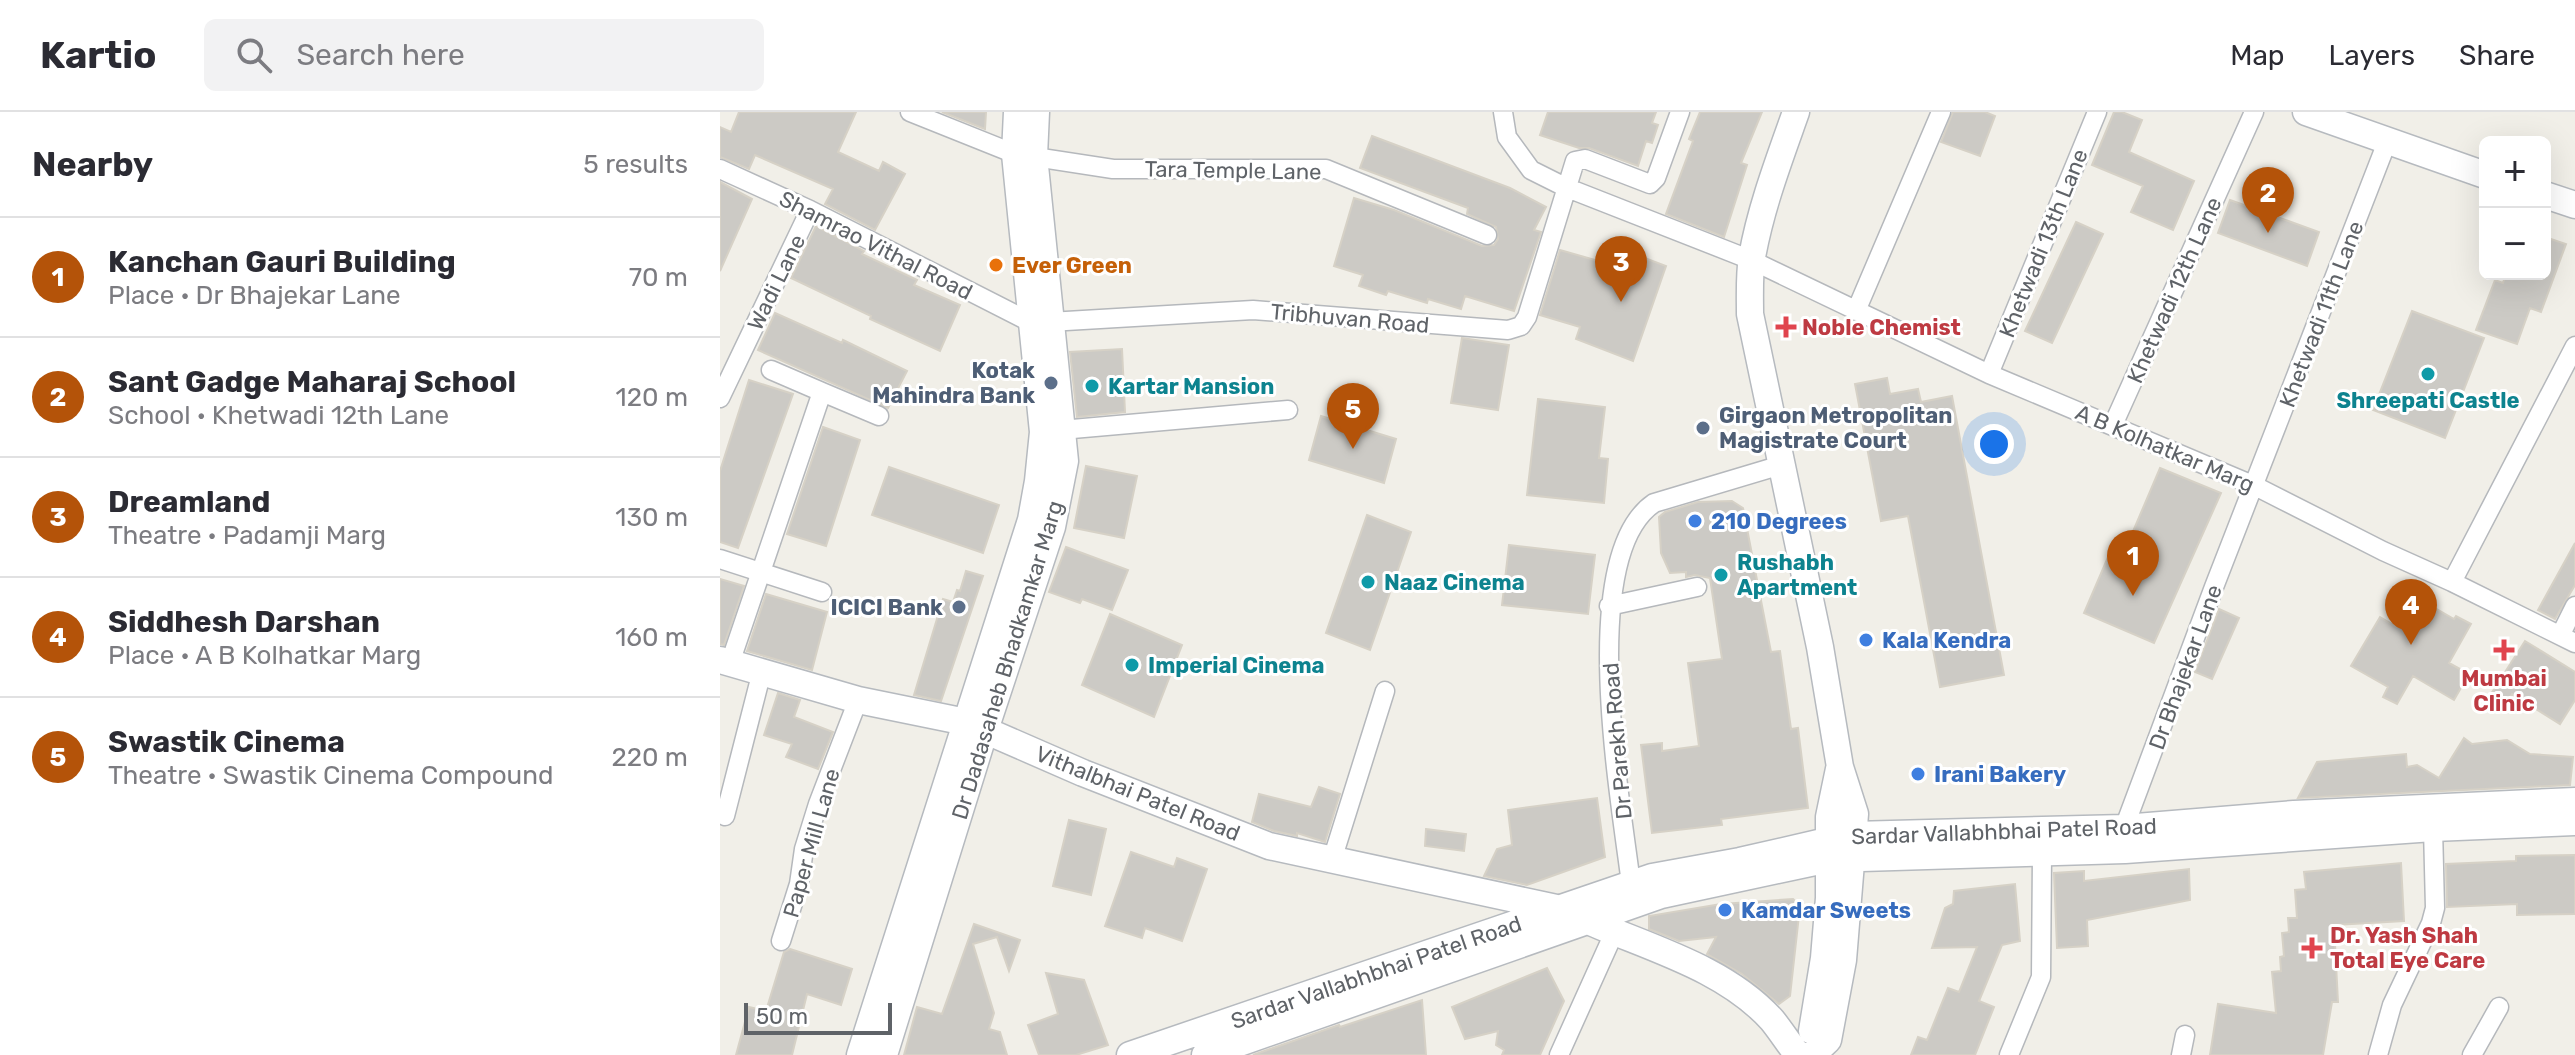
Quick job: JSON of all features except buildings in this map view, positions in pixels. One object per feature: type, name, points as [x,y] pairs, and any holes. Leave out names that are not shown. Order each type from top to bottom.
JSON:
[{"type":"main road","name":"Dr Dadasaheb Bhadkamkar Marg","points":[[860,1055],[976,726],[1052,527],[1065,461],[1042,322],[1025,155],[1017,112]]},
{"type":"main road","name":"Dr Dadasaheb Bhadkamkar Marg","points":[[1025,155],[1036,112]]},
{"type":"main road","points":[[1796,112],[1769,186],[1751,260],[1750,314],[1820,647],[1840,767],[1855,814],[1841,848],[1834,959],[1812,1034],[1812,1055]]},
{"type":"main road","points":[[2306,112],[2479,173]]},
{"type":"main road","points":[[2551,197],[2575,205]]},
{"type":"main road","name":"Dr Dadasaheb Bhadkamkar Marg","points":[[884,1055],[1031,520],[1043,432],[1042,322]]},
{"type":"main road","name":"Vithalbhai Patel Road","points":[[725,661],[858,700],[976,726],[1083,773],[1269,846],[1561,909]]},
{"type":"main road","name":"Sardar Vallabhbhai Patel Road","points":[[1205,1055],[1661,895],[1841,848],[2042,854],[2294,814],[2575,801]]},
{"type":"main road","name":"Sardar Vallabhbhai Patel Road","points":[[1130,1055],[1652,877],[1740,861],[1841,848],[2575,822]]},
{"type":"main road","points":[[1588,921],[1695,966],[1740,993],[1771,1019],[1798,1055]]},
{"type":"street","name":"Tara Temple Lane","points":[[910,112],[1025,155],[1113,169],[1326,169],[1487,235]]},
{"type":"street","name":"A B Kolhatkar Marg","points":[[1503,112],[1507,137],[1531,170],[1565,187],[1751,260],[1989,374],[2255,486],[2383,551],[2568,638]]},
{"type":"street","points":[[1565,187],[1575,161],[1580,159],[1646,183],[1654,182],[1680,112]]},
{"type":"street","points":[[1856,311],[1941,112]]},
{"type":"street","name":"Khetwadi 13th Lane","points":[[1989,374],[2097,112]]},
{"type":"street","name":"Khetwadi 12th Lane","points":[[2113,425],[2254,112]]},
{"type":"street","name":"Khetwadi 11th Lane","points":[[2255,486],[2387,142]]},
{"type":"street","name":"Shamrao Vithal Road","points":[[720,169],[1042,322]]},
{"type":"street","name":"Tribhuvan Road","points":[[1042,322],[1253,310],[1508,330],[1521,326],[1527,317],[1565,187]]},
{"type":"street","name":"Wadi Lane","points":[[720,398],[810,210]]},
{"type":"street","points":[[2452,582],[2575,346]]},
{"type":"street","points":[[771,370],[879,416]]},
{"type":"street","points":[[725,661],[762,572],[822,392]]},
{"type":"street","points":[[1061,430],[1288,410]]},
{"type":"street","name":"Dr Parekh Road","points":[[1631,884],[1610,712],[1609,606],[1625,541],[1640,512],[1654,503],[1781,465]]},
{"type":"street","name":"Dr Bhajekar Lane","points":[[2125,839],[2214,587],[2255,486]]},
{"type":"street","points":[[720,559],[822,592]]},
{"type":"street","points":[[1609,606],[1697,587]]},
{"type":"street","points":[[2568,638],[2575,606]]},
{"type":"street","points":[[725,816],[762,671]]},
{"type":"street","points":[[1332,860],[1385,691]]},
{"type":"street","name":"Paper Mill Lane","points":[[781,941],[799,884],[804,849],[813,819],[858,700]]},
{"type":"street","points":[[2378,1055],[2392,1005],[2431,923],[2435,908],[2433,828]]},
{"type":"street","points":[[2009,1055],[2041,977],[2042,854]]},
{"type":"street","points":[[1559,1055],[1614,933]]},
{"type":"street","points":[[2472,1055],[2499,1007]]},
{"type":"street","points":[[2181,1055],[2185,1035]]},
{"type":"place","name":"Sant Gadge Maharaj School","points":[[2268,233]]},
{"type":"place","name":"Ever Green","points":[[996,265]]},
{"type":"place","name":"Dreamland","points":[[1621,302]]},
{"type":"place","name":"Noble Chemist","points":[[1786,327]]},
{"type":"place","name":"Shreepati Castle","points":[[2428,374]]},
{"type":"place","name":"Kotak Mahindra Bank","points":[[1051,383]]},
{"type":"place","name":"Kartar Mansion","points":[[1092,386]]},
{"type":"place","name":"Girgaon Metropolitan Magistrate Court","points":[[1703,428]]},
{"type":"place","name":"Swastik Cinema","points":[[1353,449]]},
{"type":"place","name":"210 Degrees","points":[[1695,521]]},
{"type":"place","name":"Rushabh Apartment","points":[[1721,575]]},
{"type":"place","name":"Naaz Cinema","points":[[1368,582]]},
{"type":"place","name":"Kanchan Gauri Building","points":[[2133,596]]},
{"type":"place","name":"ICICI Bank","points":[[959,607]]},
{"type":"place","name":"Kala Kendra","points":[[1866,640]]},
{"type":"place","name":"Siddhesh Darshan","points":[[2411,645]]},
{"type":"place","name":"Mumbai Clinic","points":[[2504,650]]},
{"type":"place","name":"Imperial Cinema","points":[[1132,665]]},
{"type":"place","name":"Irani Bakery","points":[[1918,774]]},
{"type":"place","name":"Kamdar Sweets","points":[[1725,910]]},
{"type":"place","name":"Dr. Yash Shah Total Eye Care","points":[[2312,948]]}]
